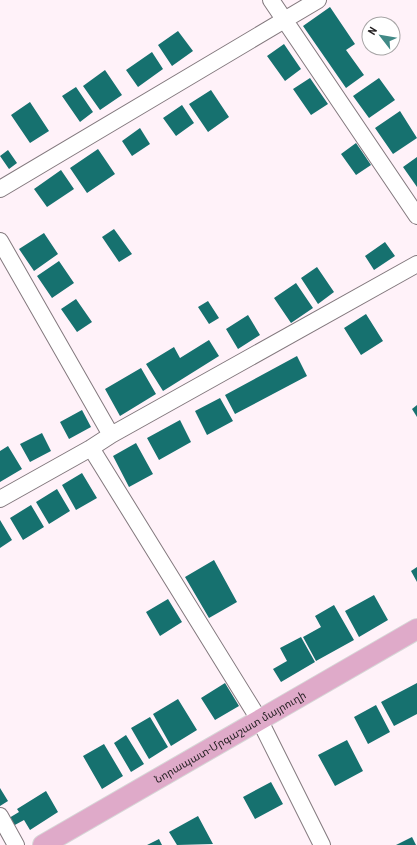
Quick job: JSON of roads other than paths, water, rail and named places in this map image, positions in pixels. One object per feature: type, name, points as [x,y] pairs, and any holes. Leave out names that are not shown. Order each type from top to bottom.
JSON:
[{"type":"main road","name":"Նորապատ-Մրգաշատ մայրուղի","points":[[43,845],[417,629]]},
{"type":"street","points":[[270,0],[417,216]]},
{"type":"street","points":[[0,189],[318,0]]},
{"type":"street","points":[[0,241],[111,435]]},
{"type":"street","points":[[0,499],[91,448],[111,435],[417,264]]},
{"type":"street","points":[[91,448],[260,720],[322,845]]},
{"type":"street","points":[[0,816],[16,845]]}]
